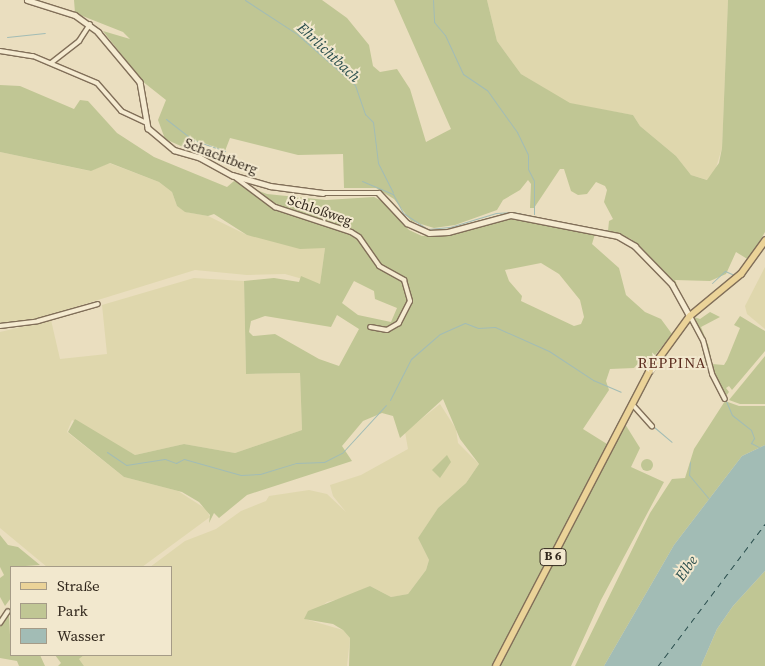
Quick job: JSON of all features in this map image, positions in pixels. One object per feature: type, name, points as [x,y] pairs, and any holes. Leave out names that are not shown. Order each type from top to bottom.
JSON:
[{"type":"main road","name":"B 6","points":[[496,666],[632,404],[659,356],[692,314],[741,274],[765,241]]},
{"type":"street","points":[[0,51],[14,51],[51,63],[97,82],[121,111],[144,122],[145,102],[140,82],[90,24],[75,15],[27,0]]},
{"type":"street","points":[[51,63],[79,41],[90,24]]},
{"type":"street","name":"Schachtberg","points":[[144,122],[162,143],[232,175],[270,186],[322,193],[379,193],[392,203],[407,223],[429,233],[448,232],[512,215],[618,236],[635,246],[672,284],[692,314]]},
{"type":"street","name":"Schloßweg","points":[[232,175],[275,207],[351,232],[359,237],[379,266],[404,280],[410,301],[399,323],[387,330],[370,327]]},
{"type":"street","points":[[0,326],[38,321],[98,304]]},
{"type":"street","points":[[692,314],[704,340],[712,374],[725,399]]},
{"type":"street","points":[[632,404],[652,426]]},
{"type":"street","points":[[0,624],[8,611]]},
{"type":"shaded area","points":[[487,0],[728,0],[722,148],[715,171],[708,180],[691,175],[676,156],[640,126],[633,115],[570,104],[521,74],[497,41]]},
{"type":"shaded area","points":[[0,152],[90,171],[109,163],[159,182],[172,192],[177,206],[186,212],[208,216],[247,235],[325,248],[320,284],[285,274],[247,275],[195,270],[30,321],[0,324]]},
{"type":"shaded area","points":[[765,267],[765,329],[747,314],[745,306]]},
{"type":"shaded area","points":[[194,278],[244,281],[246,374],[300,373],[302,430],[235,453],[184,444],[135,455],[72,420],[67,432],[124,477],[178,491],[206,509],[210,517],[143,566],[46,566],[0,528],[0,332],[51,320],[60,359],[107,354],[102,305]]},
{"type":"shaded area","points":[[440,404],[456,429],[458,443],[479,464],[466,483],[438,508],[418,538],[429,560],[426,570],[408,594],[391,597],[370,586],[347,597],[327,602],[305,619],[343,630],[350,638],[347,666],[84,666],[79,659],[83,656],[172,656],[172,566],[151,566],[185,541],[216,529],[241,511],[266,501],[269,496],[309,490],[327,494],[346,512],[333,496],[330,485],[361,475],[408,449],[405,432]]},
{"type":"green space","points":[[74,0],[322,0],[347,18],[369,45],[373,66],[380,72],[397,69],[410,89],[426,142],[451,129],[394,0],[487,0],[497,41],[521,74],[570,103],[633,115],[640,126],[676,156],[691,175],[707,180],[719,163],[722,148],[728,0],[765,0],[765,232],[749,260],[736,252],[726,274],[710,281],[675,280],[678,287],[631,239],[608,231],[609,221],[613,219],[604,202],[607,190],[605,186],[596,182],[587,194],[578,195],[571,191],[564,169],[560,169],[534,208],[530,208],[531,184],[528,180],[520,190],[503,200],[497,210],[455,225],[434,228],[411,221],[394,199],[376,188],[344,188],[343,154],[298,155],[230,138],[225,151],[204,143],[199,154],[165,139],[158,120],[166,100],[142,81],[103,31],[130,39],[123,32],[75,13]]},
{"type":"green space","points":[[0,85],[20,86],[74,109],[80,100],[88,101],[117,133],[154,157],[227,187],[234,181],[267,194],[326,200],[374,197],[384,202],[409,230],[422,236],[451,233],[509,217],[595,234],[592,244],[619,268],[626,295],[645,312],[661,319],[672,334],[648,364],[642,359],[634,368],[610,369],[606,381],[609,390],[583,429],[607,444],[611,438],[611,442],[493,666],[349,666],[350,638],[343,630],[333,624],[304,619],[308,611],[370,586],[391,597],[408,594],[426,570],[429,560],[418,538],[438,508],[466,483],[479,464],[460,439],[443,399],[400,438],[393,416],[382,413],[363,421],[342,446],[352,461],[247,495],[219,518],[214,513],[209,523],[210,515],[199,502],[182,492],[124,477],[68,432],[75,419],[135,455],[184,444],[235,453],[302,430],[300,373],[246,374],[244,281],[274,278],[299,282],[301,276],[320,284],[325,248],[300,249],[247,235],[214,214],[208,216],[185,212],[177,206],[172,192],[159,182],[110,163],[91,171],[0,152]],"holes":[[[541,263],[559,274],[580,300],[584,317],[581,324],[574,326],[521,301],[522,296],[509,281],[505,270]],[[354,281],[374,291],[375,299],[397,308],[391,322],[358,315],[342,303]],[[337,315],[359,329],[339,366],[319,359],[275,334],[253,336],[249,332],[251,321],[265,316],[331,327]]]},
{"type":"green space","points":[[710,312],[720,317],[701,327],[709,347],[712,364],[724,365],[727,360],[740,328],[734,325],[740,316],[765,331],[765,351],[732,390],[729,386],[726,388],[729,392],[726,396],[711,365],[706,340],[694,317],[700,319]]},
{"type":"green space","points":[[765,356],[765,404],[740,404],[729,400]]},
{"type":"green space","points":[[725,401],[739,406],[765,406],[765,445],[742,456],[674,545],[604,666],[575,666],[650,513],[672,479],[685,478],[694,449]]},
{"type":"green space","points":[[625,424],[640,448],[631,467],[664,482],[601,600],[571,666],[500,666]]},
{"type":"green space","points":[[447,455],[451,462],[440,478],[432,470]]},
{"type":"green space","points":[[647,459],[653,465],[647,471],[641,465]]},
{"type":"green space","points":[[0,535],[8,545],[18,547],[40,565],[10,566],[10,599],[5,606],[0,597],[0,578],[4,575],[0,567]]},
{"type":"green space","points":[[765,571],[765,666],[701,666],[717,629],[733,606]]},
{"type":"green space","points":[[9,615],[10,656],[40,656],[45,666],[19,666],[17,661],[0,658],[0,627]]},
{"type":"green space","points":[[56,656],[83,656],[79,659],[84,666],[58,666],[61,663]]},
{"type":"water","name":"Elbe","points":[[765,445],[765,571],[733,606],[717,629],[701,666],[604,666],[674,545],[742,456]]},
{"type":"waterway","name":"Ehrlichtbach","points":[[245,0],[297,34],[355,85],[365,114],[373,122],[378,163],[393,192]]},
{"type":"waterway","points":[[433,0],[434,22],[445,35],[463,74],[487,90],[517,132],[528,155],[528,169],[534,181],[534,214]]},
{"type":"waterway","points":[[7,37],[45,33]]},
{"type":"waterway","points":[[166,119],[193,140],[225,151]]},
{"type":"waterway","points":[[362,181],[393,194],[403,213],[428,229],[450,227],[496,213],[513,212],[572,225]]},
{"type":"waterway","points":[[593,229],[609,231]]},
{"type":"waterway","points":[[712,283],[725,271],[734,275]]},
{"type":"waterway","points":[[390,400],[411,359],[440,334],[465,323],[478,328],[495,327],[549,351],[593,380],[621,392]]},
{"type":"waterway","points":[[726,401],[732,415],[751,430],[754,438],[751,443],[759,447]]},
{"type":"waterway","points":[[107,452],[126,465],[165,459],[176,463],[184,459],[241,475],[260,474],[296,463],[324,462],[342,453],[386,405]]},
{"type":"waterway","points":[[654,427],[672,442]]},
{"type":"waterway","points":[[690,462],[689,475],[709,499]]},
{"type":"ferry route","points":[[658,666],[765,524]]},
{"type":"district","name":"REPPINA","points":[[672,363]]}]
